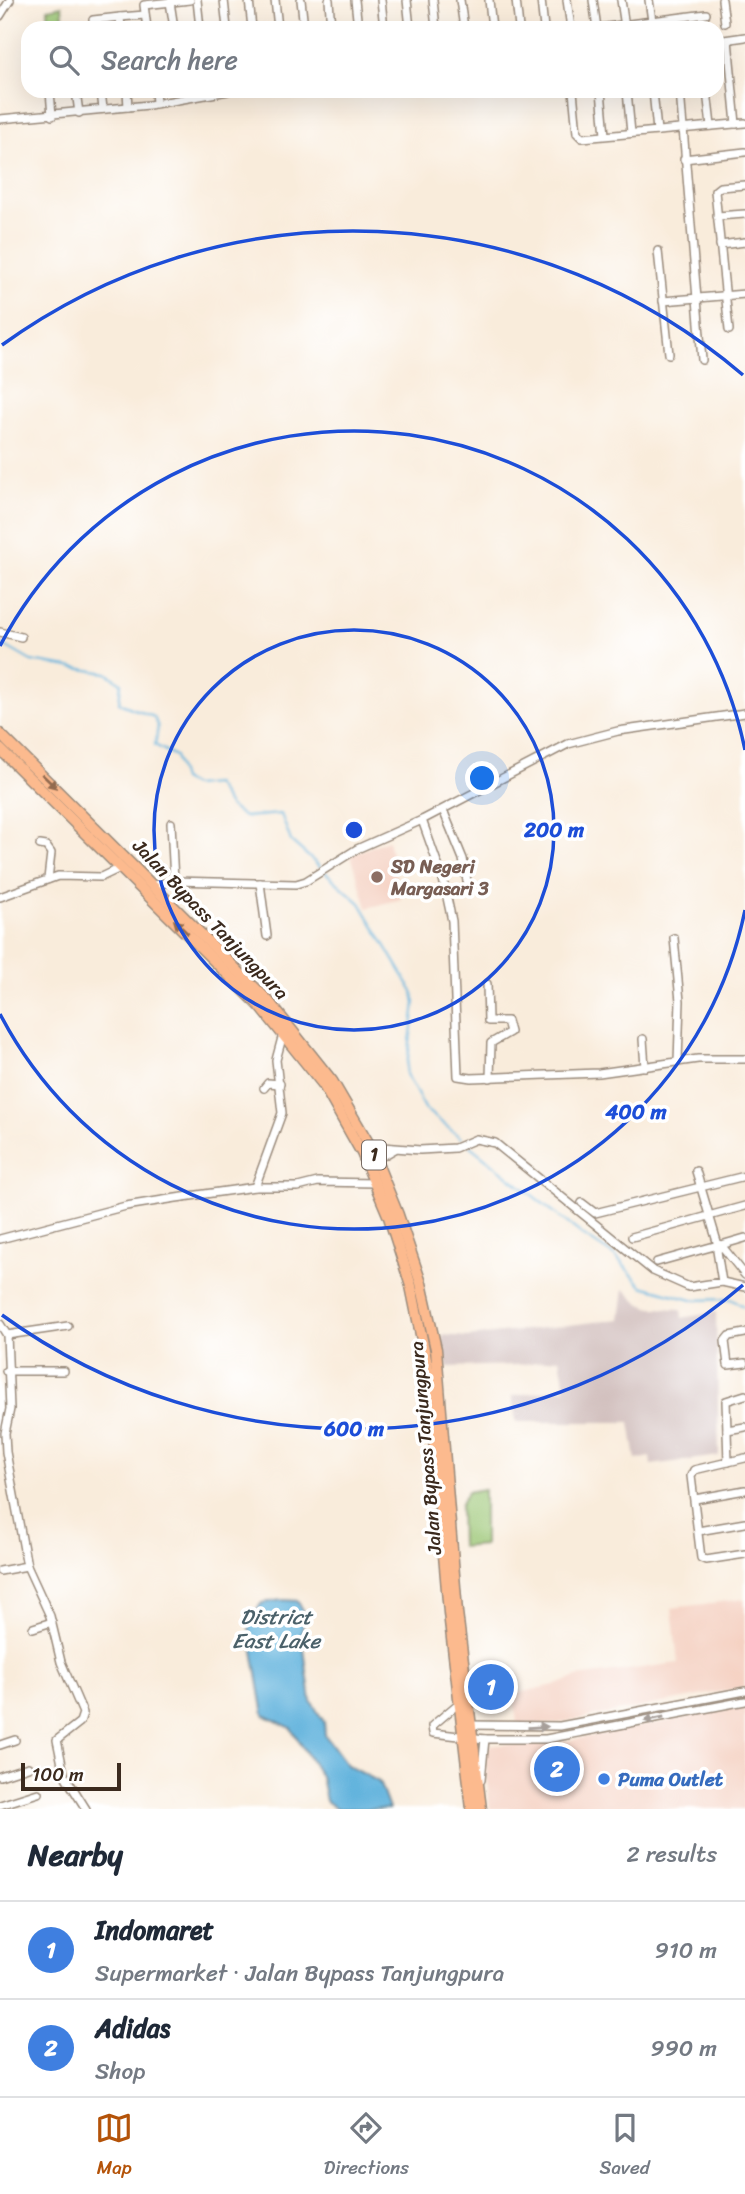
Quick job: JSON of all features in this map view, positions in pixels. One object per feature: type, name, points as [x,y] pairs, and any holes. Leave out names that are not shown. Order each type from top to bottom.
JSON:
[{"type":"highway","name":"Jalan Bypass Tanjungpura","points":[[0,734],[155,885],[269,1002],[332,1081],[370,1146],[421,1283],[436,1349],[472,1809]]},
{"type":"highway","name":"Jalan Bypass Tanjungpura","points":[[0,749],[261,1007],[323,1084],[346,1122],[375,1183],[411,1286],[428,1369],[459,1703],[481,1809]]},
{"type":"street","points":[[0,16],[10,0]]},
{"type":"street","points":[[146,21],[144,5],[190,0]]},
{"type":"street","points":[[197,0],[199,21]]},
{"type":"street","points":[[224,0],[226,21]]},
{"type":"street","points":[[249,0],[251,21]]},
{"type":"street","points":[[275,0],[277,21]]},
{"type":"street","points":[[301,0],[303,21]]},
{"type":"street","points":[[328,0],[330,21]]},
{"type":"street","points":[[355,0],[357,21]]},
{"type":"street","points":[[381,0],[383,21]]},
{"type":"street","points":[[407,0],[409,21]]},
{"type":"street","points":[[433,0],[435,21]]},
{"type":"street","points":[[460,0],[463,21]]},
{"type":"street","points":[[489,0],[491,21]]},
{"type":"street","points":[[516,0],[518,21]]},
{"type":"street","points":[[541,0],[543,21]]},
{"type":"street","points":[[567,0],[569,21]]},
{"type":"street","points":[[593,0],[597,21]]},
{"type":"street","points":[[621,0],[623,21]]},
{"type":"street","points":[[649,0],[652,21],[706,14]]},
{"type":"street","points":[[722,0],[725,23]]},
{"type":"street","points":[[170,2],[173,21]]},
{"type":"street","points":[[93,21],[145,15]]},
{"type":"street","points":[[120,17],[120,21]]},
{"type":"street","points":[[724,40],[745,37]]},
{"type":"street","points":[[728,40],[736,124]]},
{"type":"street","points":[[51,98],[52,116]]},
{"type":"street","points":[[77,98],[79,113]]},
{"type":"street","points":[[102,98],[103,109]]},
{"type":"street","points":[[127,98],[128,107]]},
{"type":"street","points":[[156,98],[156,103]]},
{"type":"street","points":[[0,118],[79,113],[156,103],[172,98]]},
{"type":"street","points":[[574,98],[578,136],[745,123]]},
{"type":"street","points":[[602,98],[605,135]]},
{"type":"street","points":[[628,98],[631,133]]},
{"type":"street","points":[[654,98],[657,131]]},
{"type":"street","points":[[681,98],[702,360]]},
{"type":"street","points":[[708,98],[711,126]]},
{"type":"street","points":[[684,159],[745,152]]},
{"type":"street","points":[[729,330],[716,189],[745,185]]},
{"type":"street","points":[[718,216],[745,214]]},
{"type":"street","points":[[720,244],[745,242]]},
{"type":"street","points":[[658,251],[669,354]]},
{"type":"street","points":[[663,301],[745,294]]},
{"type":"street","points":[[0,632],[21,636]]},
{"type":"street","points":[[155,885],[174,881],[296,884],[568,744],[618,731],[745,713]]},
{"type":"street","points":[[443,810],[464,859],[467,881]]},
{"type":"street","points":[[422,820],[443,879],[452,921],[457,1073],[460,1077],[599,1073],[678,1062],[745,1059]]},
{"type":"street","points":[[171,823],[174,881]]},
{"type":"street","points":[[40,845],[46,846],[51,853],[48,879]]},
{"type":"street","points":[[0,897],[48,879],[68,875],[101,877],[120,868]]},
{"type":"street","points":[[261,883],[267,936]]},
{"type":"street","points":[[674,939],[680,1001],[678,1062]]},
{"type":"street","points":[[487,984],[488,1021],[508,1021],[510,1032],[491,1043],[490,1078]]},
{"type":"street","points":[[255,1187],[282,1113],[276,1060],[283,1034]]},
{"type":"street","points":[[643,1040],[645,1067]]},
{"type":"street","points":[[264,1088],[268,1083],[280,1084]]},
{"type":"street","points":[[370,1146],[449,1149],[475,1139],[495,1143],[653,1270],[689,1287],[722,1282],[745,1287]]},
{"type":"street","points":[[376,1160],[395,1149]]},
{"type":"street","points":[[696,1171],[720,1245],[722,1282]]},
{"type":"street","points":[[582,1203],[595,1213],[745,1176]]},
{"type":"street","points":[[0,1238],[126,1206],[255,1187],[298,1187],[331,1181],[375,1183]]},
{"type":"street","points":[[632,1237],[745,1206]]},
{"type":"street","points":[[656,1262],[745,1238]]},
{"type":"street","points":[[720,1245],[729,1251],[744,1273]]},
{"type":"street","points":[[0,1324],[6,1335],[9,1409],[5,1433],[10,1481],[27,1566],[52,1622],[61,1662],[83,1716],[57,1737],[69,1786],[86,1809]]},
{"type":"street","points":[[6,1335],[68,1326]]},
{"type":"street","points":[[745,1333],[727,1338],[726,1362],[729,1366],[745,1363]]},
{"type":"street","points":[[6,1371],[64,1371]]},
{"type":"street","points":[[728,1462],[727,1399],[745,1395]]},
{"type":"street","points":[[727,1430],[745,1427]]},
{"type":"street","points":[[745,1458],[693,1471],[702,1559],[745,1555]]},
{"type":"street","points":[[0,1484],[10,1481]]},
{"type":"street","points":[[695,1499],[745,1490]]},
{"type":"street","points":[[698,1531],[745,1522]]},
{"type":"street","points":[[0,1571],[27,1566]]},
{"type":"street","points":[[33,1628],[52,1622]]},
{"type":"street","points":[[459,1703],[433,1729],[559,1726],[745,1691]]},
{"type":"street","points":[[465,1729],[485,1739],[559,1737],[745,1701]]},
{"type":"street","points":[[675,1704],[677,1714]]},
{"type":"street","points":[[478,1790],[485,1739]]},
{"type":"street","points":[[0,1745],[15,1740]]},
{"type":"street","points":[[0,1776],[28,1768]]},
{"type":"street","points":[[4,1806],[38,1793]]},
{"type":"street","points":[[25,1809],[27,1797]]},
{"type":"shaded area","name":"SD Negeri Margasari 3","points":[[388,840],[401,899],[367,908],[351,855]]},
{"type":"shaded area","points":[[624,1289],[639,1303],[652,1308],[681,1309],[682,1318],[716,1312],[719,1456],[651,1465],[650,1457],[636,1460],[630,1422],[516,1422],[512,1396],[565,1388],[560,1358],[518,1365],[447,1367],[442,1335],[468,1337],[620,1319]]},
{"type":"shaded area","points":[[745,1599],[745,1687],[554,1724],[517,1724],[514,1694],[577,1677],[678,1663],[672,1608]]},
{"type":"shaded area","points":[[745,1706],[745,1809],[490,1809],[485,1755],[486,1749],[491,1745],[551,1744]]},
{"type":"green space","points":[[62,6],[63,21],[49,21],[48,9]]},
{"type":"green space","points":[[484,1489],[484,1545],[461,1547],[460,1506],[467,1492]]},
{"type":"water","name":"District East Lake","points":[[298,1601],[304,1613],[302,1634],[311,1701],[324,1722],[325,1735],[347,1765],[379,1782],[389,1809],[338,1809],[326,1801],[321,1777],[291,1728],[264,1715],[248,1621],[262,1603]]},
{"type":"waterway","points":[[0,643],[31,661],[107,673],[121,683],[119,703],[154,717],[158,727],[155,745],[175,756],[182,780],[193,786],[215,784],[229,806],[244,817],[281,814],[291,841],[320,867]]},
{"type":"waterway","points":[[324,871],[360,903],[413,992],[415,1003],[406,1074],[426,1110],[461,1138]]},
{"type":"waterway","points":[[470,1146],[584,1236],[616,1257],[642,1286],[692,1300],[731,1299],[745,1307]]},
{"type":"place","name":"SD Negeri Margasari 3","points":[[377,877]]},
{"type":"place","name":"Indomaret","points":[[491,1687]]},
{"type":"place","name":"Adidas","points":[[557,1769]]},
{"type":"place","name":"Puma Outlet","points":[[604,1779]]}]
